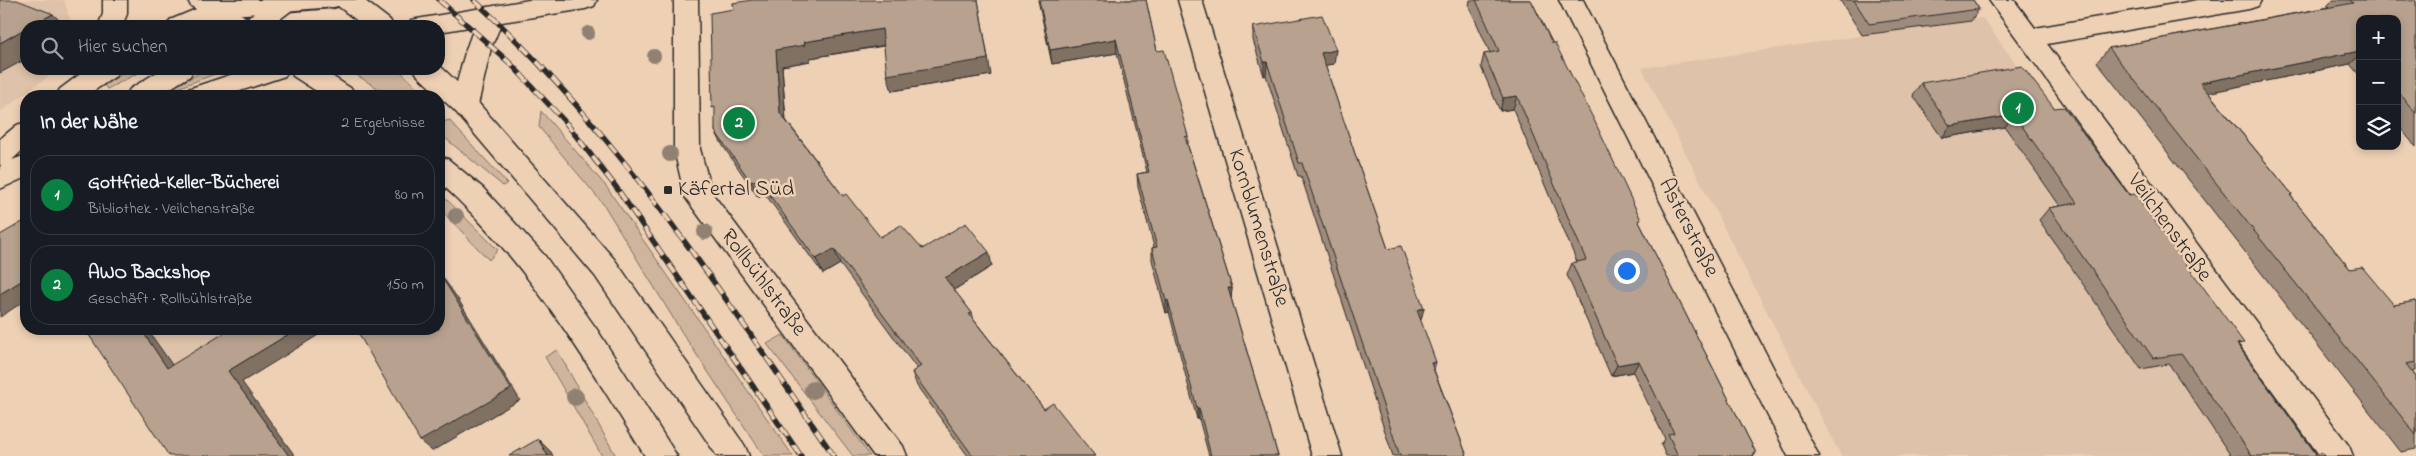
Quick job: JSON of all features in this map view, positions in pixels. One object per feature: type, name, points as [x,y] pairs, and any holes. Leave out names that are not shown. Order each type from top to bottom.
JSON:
[{"type":"street","points":[[112,20],[115,14],[115,0]]},
{"type":"street","points":[[187,20],[207,5],[241,0]]},
{"type":"street","points":[[347,0],[373,20]]},
{"type":"street","points":[[445,23],[585,0]]},
{"type":"street","name":"Rollbühlstraße","points":[[686,0],[687,149],[699,196],[892,456]]},
{"type":"street","name":"Kornblumenstraße","points":[[1190,0],[1327,456]]},
{"type":"street","name":"Asterstraße","points":[[1571,0],[1804,456]]},
{"type":"street","name":"Veilchenstraße","points":[[2001,0],[2338,456]]},
{"type":"street","points":[[2030,38],[2249,0]]},
{"type":"street","points":[[262,20],[286,2]]},
{"type":"street","points":[[207,5],[231,20]]},
{"type":"street","points":[[465,104],[474,58],[481,36],[492,16]]},
{"type":"street","points":[[148,90],[171,75]]},
{"type":"street","points":[[214,90],[258,75]]},
{"type":"street","points":[[311,75],[334,90]]},
{"type":"street","points":[[434,75],[465,104],[605,268],[734,456]]},
{"type":"street","points":[[0,154],[20,137]]},
{"type":"street","points":[[0,178],[20,167]]},
{"type":"street","points":[[445,171],[465,186],[528,255],[589,341],[662,456]]},
{"type":"lane","points":[[207,5],[334,0]]},
{"type":"shaded area","points":[[0,0],[64,0],[70,20],[20,20],[20,75],[50,75],[30,90],[20,90],[20,97],[0,112]]},
{"type":"shaded area","points":[[1983,18],[2296,456],[1841,456],[1642,68]]},
{"type":"shaded area","points":[[120,75],[134,75],[107,89],[104,85]]},
{"type":"shaded area","points":[[196,75],[212,75],[172,90],[168,90]]},
{"type":"shaded area","points":[[357,75],[404,75],[420,90],[380,90]]},
{"type":"shaded area","points":[[541,111],[605,185],[793,456],[764,456],[681,331],[604,205],[539,127]]},
{"type":"shaded area","points":[[449,120],[507,183],[503,186],[445,138],[445,121]]},
{"type":"shaded area","points":[[445,198],[498,250],[489,260],[445,214]]},
{"type":"shaded area","points":[[151,335],[252,335],[182,379]]},
{"type":"shaded area","points":[[783,335],[870,456],[853,456],[767,344]]},
{"type":"shaded area","points":[[557,350],[616,456],[602,456],[545,357]]},
{"type":"building","points":[[0,0],[17,0],[53,14],[42,20],[20,20],[20,31],[0,43]]},
{"type":"building","points":[[753,0],[978,0],[988,59],[887,75],[882,29],[804,42],[805,45],[776,50],[780,113],[843,196],[846,194],[880,237],[901,225],[922,249],[966,223],[989,252],[945,278],[972,313],[969,314],[1044,409],[1053,403],[1095,456],[973,456],[912,372],[921,366],[834,249],[816,259],[758,179],[751,182],[715,131],[715,107],[712,108],[710,13],[734,9],[733,3]]},
{"type":"building","points":[[1039,0],[1146,0],[1157,51],[1164,50],[1188,136],[1185,137],[1232,288],[1228,288],[1278,456],[1211,456],[1199,408],[1197,408],[1152,248],[1157,247],[1137,174],[1149,172],[1116,39],[1050,50]]},
{"type":"building","points":[[1476,0],[1531,0],[1595,122],[1641,220],[1638,220],[1756,453],[1753,454],[1754,456],[1678,456],[1668,434],[1674,433],[1639,361],[1617,365],[1572,263],[1586,260],[1517,96],[1503,98],[1484,54],[1499,51]]},
{"type":"building","points":[[1854,0],[1973,0],[1979,9],[1869,24]]},
{"type":"building","points":[[2350,0],[2416,0],[2416,114],[2401,95],[2401,15],[2356,15],[2356,52],[2200,83],[2292,194],[2290,195],[2350,269],[2362,267],[2394,305],[2416,301],[2416,362],[2406,364],[2416,377],[2416,435],[2109,48],[2353,3]]},
{"type":"building","points":[[1322,15],[1336,50],[1321,53],[1388,249],[1401,246],[1424,308],[1417,310],[1436,362],[1431,363],[1467,456],[1400,456],[1302,163],[1299,163],[1267,62],[1264,62],[1253,27]]},
{"type":"building","points":[[2022,66],[2054,108],[2064,107],[2129,195],[2135,194],[2244,343],[2237,344],[2316,454],[2323,453],[2325,456],[2252,456],[2182,354],[2153,358],[2049,208],[2077,203],[2014,115],[1950,126],[1921,83]]},
{"type":"building","points":[[20,223],[20,282],[0,294],[0,235]]},
{"type":"building","points":[[445,283],[511,389],[420,441],[359,335],[445,335]]},
{"type":"building","points":[[89,335],[145,335],[167,368],[221,335],[287,335],[228,371],[289,456],[169,456]]},
{"type":"building","points":[[538,439],[548,456],[509,456]]},
{"type":"railway","points":[[439,0],[512,65],[566,123],[616,187],[801,456]]},
{"type":"railway","points":[[474,0],[576,104],[622,160],[710,276],[834,456]]},
{"type":"place","name":"Gottfried-Keller-Bücherei","points":[[2018,108]]},
{"type":"place","name":"AWO Backshop","points":[[739,123]]},
{"type":"place","name":"Käfertal Süd","points":[[668,190]]}]
